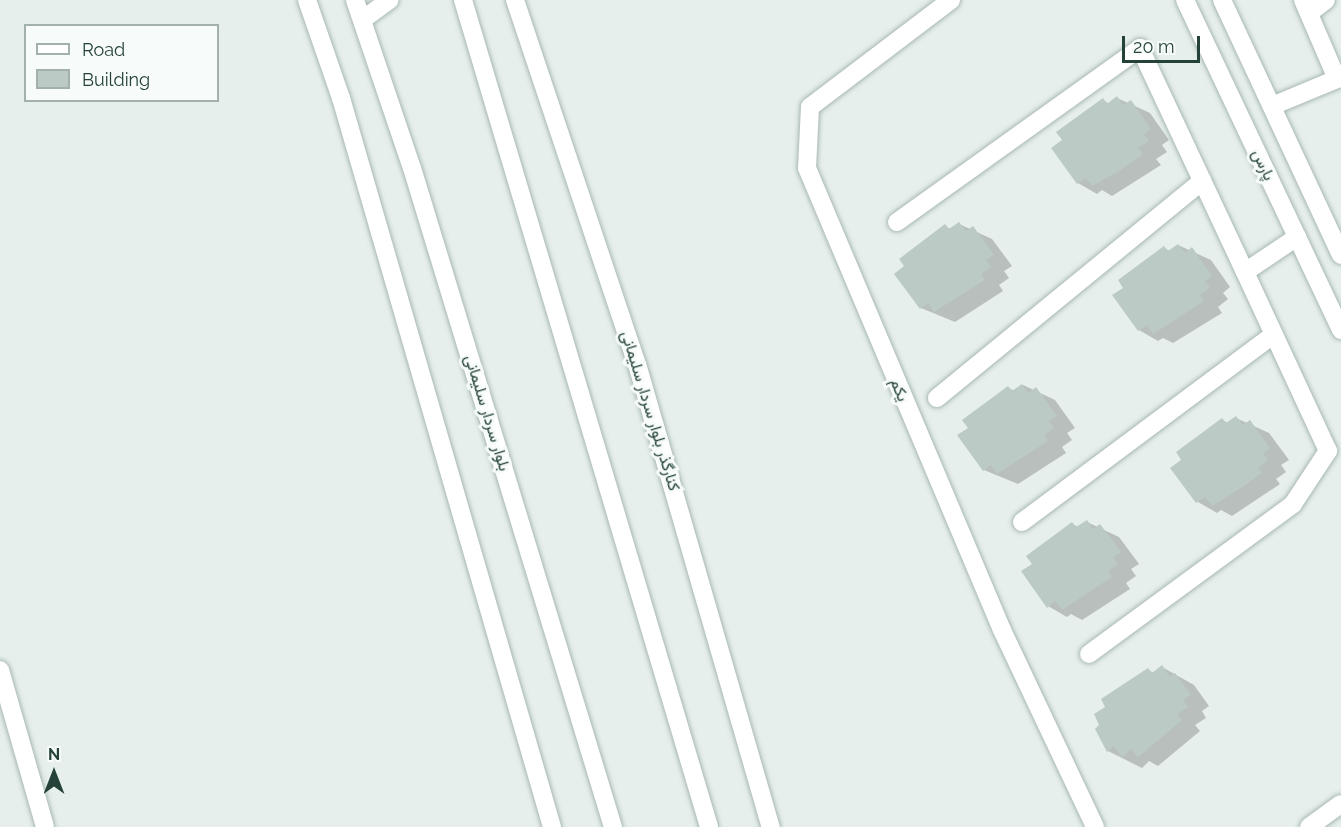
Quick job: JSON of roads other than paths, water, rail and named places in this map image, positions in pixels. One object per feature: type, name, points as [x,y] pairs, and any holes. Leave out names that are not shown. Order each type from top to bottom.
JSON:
[{"type":"street","points":[[307,0],[341,98],[552,827]]},
{"type":"street","name":"بلوار سردار سلیمانی","points":[[355,0],[416,180],[613,827]]},
{"type":"street","points":[[362,20],[390,0]]},
{"type":"street","points":[[463,0],[709,827]]},
{"type":"street","name":"کنارگذر بلوار سردار سلیمانی","points":[[514,0],[637,364],[771,827]]},
{"type":"street","name":"یکم","points":[[951,0],[810,107],[807,168],[1002,630],[1095,827]]},
{"type":"street","name":"پارس","points":[[1185,0],[1341,330]]},
{"type":"street","name":"پارس","points":[[1222,0],[1341,255]]},
{"type":"street","points":[[1272,106],[1339,84],[1306,7],[1326,0]]},
{"type":"street","points":[[897,222],[1140,48],[1328,451],[1293,504],[1089,654]]},
{"type":"street","points":[[937,398],[1202,181]]},
{"type":"street","points":[[1245,272],[1297,237]]},
{"type":"street","points":[[1022,522],[1274,334]]},
{"type":"street","points":[[0,670],[45,827]]},
{"type":"street","points":[[1309,827],[1341,804]]}]
